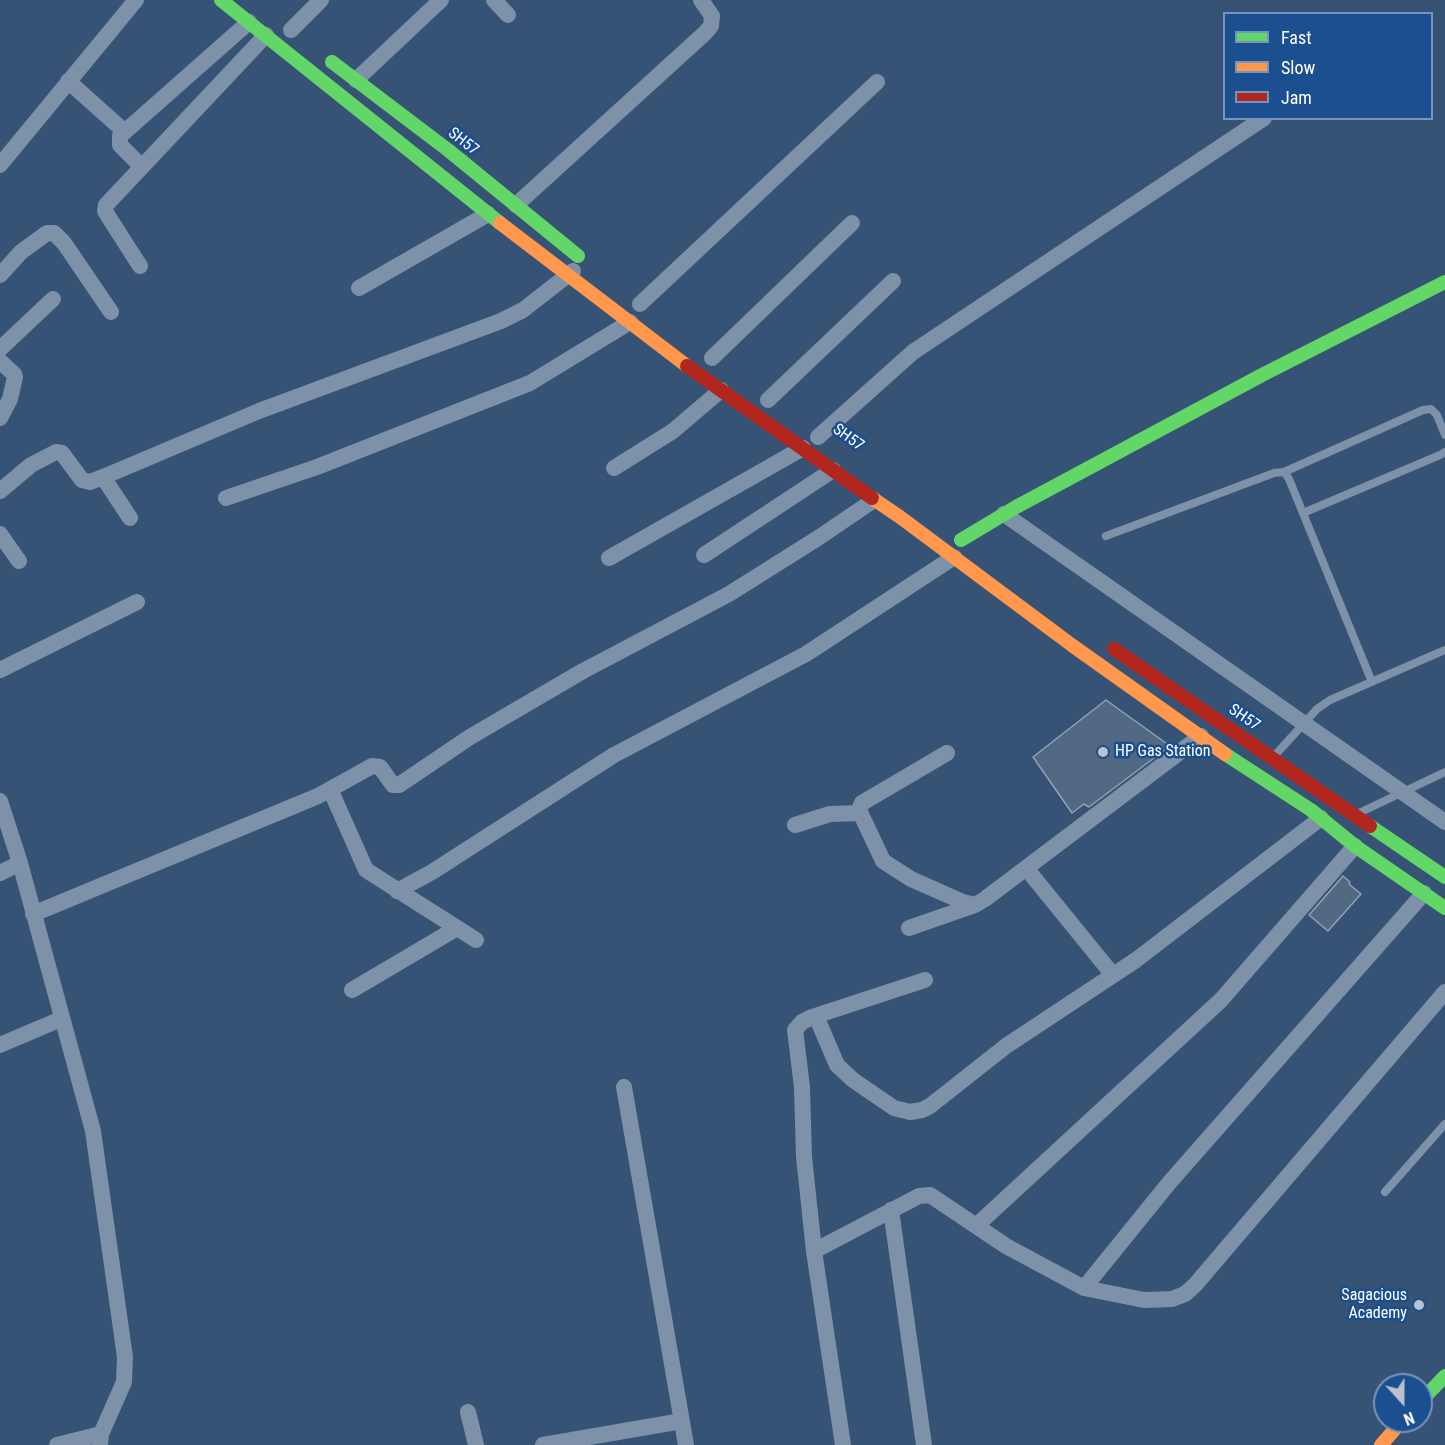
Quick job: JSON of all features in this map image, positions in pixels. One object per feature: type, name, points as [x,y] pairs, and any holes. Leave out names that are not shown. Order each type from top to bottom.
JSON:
[{"type":"main road","points":[[221,0],[488,214],[721,390],[900,517],[1073,646],[1238,763],[1321,818],[1355,846],[1445,908]]},
{"type":"main road","name":"SH57","points":[[318,51],[587,262]]},
{"type":"main road","points":[[960,540],[1262,375],[1445,282]]},
{"type":"main road","name":"SH57","points":[[1099,638],[1445,877]]},
{"type":"main road","points":[[1238,763],[1251,743]]},
{"type":"main road","points":[[1433,1388],[1445,1376]]},
{"type":"main road","points":[[1381,1445],[1392,1433]]},
{"type":"street","points":[[0,165],[136,0]]},
{"type":"street","points":[[291,30],[321,0]]},
{"type":"street","points":[[356,80],[441,0]]},
{"type":"street","points":[[494,0],[508,15]]},
{"type":"street","points":[[516,205],[705,33],[711,26],[712,16],[701,0]]},
{"type":"street","points":[[141,166],[120,145],[120,136],[249,22]]},
{"type":"street","points":[[140,266],[105,211],[106,205],[266,35]]},
{"type":"street","points":[[68,81],[125,132]]},
{"type":"street","points":[[641,304],[877,82]]},
{"type":"street","points":[[817,437],[913,352],[1261,120]]},
{"type":"street","points":[[359,288],[488,214]]},
{"type":"street","points":[[712,358],[852,223]]},
{"type":"street","points":[[0,275],[21,252],[46,233],[54,233],[64,243],[111,312]]},
{"type":"street","points":[[0,491],[32,465],[56,452],[62,453],[82,480],[90,482],[103,477],[259,411],[501,321],[523,310],[587,262]]},
{"type":"street","points":[[769,401],[893,281]]},
{"type":"street","points":[[0,349],[53,299]]},
{"type":"street","points":[[226,498],[317,467],[530,384],[630,322]]},
{"type":"street","points":[[0,360],[15,377],[10,399],[0,418]]},
{"type":"street","points":[[614,468],[673,431],[721,390]]},
{"type":"street","points":[[609,558],[803,448]]},
{"type":"street","points":[[704,555],[833,470]]},
{"type":"street","points":[[103,477],[130,518]]},
{"type":"street","points":[[33,914],[318,796],[376,765],[393,785],[397,786],[470,737],[583,671],[729,594],[874,500]]},
{"type":"street","points":[[1004,514],[1445,822]]},
{"type":"street","points":[[0,534],[19,561]]},
{"type":"street","points":[[398,891],[432,872],[614,756],[806,654],[954,557]]},
{"type":"street","points":[[0,670],[137,602]]},
{"type":"street","points":[[909,928],[975,905],[1201,736]]},
{"type":"street","points":[[947,753],[862,803],[860,813],[883,861],[911,879],[963,903],[975,905]]},
{"type":"street","points":[[330,789],[366,870],[476,940]]},
{"type":"street","points":[[0,801],[20,862],[93,1131],[125,1357],[124,1382],[100,1439],[57,1445]]},
{"type":"street","points":[[795,825],[830,814],[860,813]]},
{"type":"street","points":[[816,1016],[837,1065],[853,1080],[894,1108],[910,1112],[930,1106],[1006,1046],[1136,960],[1321,818]]},
{"type":"street","points":[[976,1226],[1221,1000],[1355,846]]},
{"type":"street","points":[[0,873],[20,862]]},
{"type":"street","points":[[1026,868],[1113,975]]},
{"type":"street","points":[[1084,1288],[1169,1183],[1424,893]]},
{"type":"street","points":[[352,990],[457,928]]},
{"type":"street","points":[[843,1445],[814,1251],[804,1157],[802,1087],[795,1030],[802,1022],[816,1016],[925,980]]},
{"type":"street","points":[[814,1251],[919,1196],[930,1195],[1006,1246],[1084,1288],[1144,1300],[1172,1299],[1195,1285],[1445,992]]},
{"type":"street","points":[[0,1045],[61,1019]]},
{"type":"street","points":[[624,1087],[686,1445]]},
{"type":"street","points":[[891,1210],[924,1445]]},
{"type":"street","points":[[468,1412],[476,1445]]},
{"type":"street","points":[[543,1445],[682,1421]]},
{"type":"lane","points":[[1106,537],[1274,473],[1284,472],[1423,410],[1431,410],[1437,415],[1445,435]]},
{"type":"lane","points":[[1303,513],[1445,452]]},
{"type":"lane","points":[[1284,472],[1289,479],[1372,682]]},
{"type":"lane","points":[[1273,758],[1317,709],[1330,700],[1445,650]]},
{"type":"lane","points":[[1355,814],[1445,772]]},
{"type":"lane","points":[[1385,1192],[1445,1124]]},
{"type":"building","name":"HP Gas Station","points":[[1106,700],[1170,746],[1089,807],[1084,804],[1072,813],[1033,757]]},
{"type":"building","points":[[1343,876],[1361,894],[1328,931],[1309,915]]},
{"type":"traffic: fast","points":[[221,0],[500,223]]},
{"type":"traffic: fast","points":[[332,62],[448,150],[578,256]]},
{"type":"traffic: fast","points":[[961,540],[1016,507],[1262,375],[1445,282]]},
{"type":"traffic: fast","points":[[1225,754],[1311,810],[1355,846],[1445,908]]},
{"type":"traffic: fast","points":[[1370,826],[1445,877]]},
{"type":"traffic: fast","points":[[1433,1388],[1445,1376]]},
{"type":"traffic: slow","points":[[500,223],[687,366]]},
{"type":"traffic: slow","points":[[872,498],[1073,646],[1225,754]]},
{"type":"traffic: slow","points":[[1381,1445],[1392,1433]]},
{"type":"traffic: jam","points":[[687,366],[872,498]]},
{"type":"traffic: jam","points":[[1114,649],[1370,826]]},
{"type":"place","name":"HP Gas Station","points":[[1103,752]]},
{"type":"place","name":"Sagacious Academy","points":[[1419,1305]]}]
